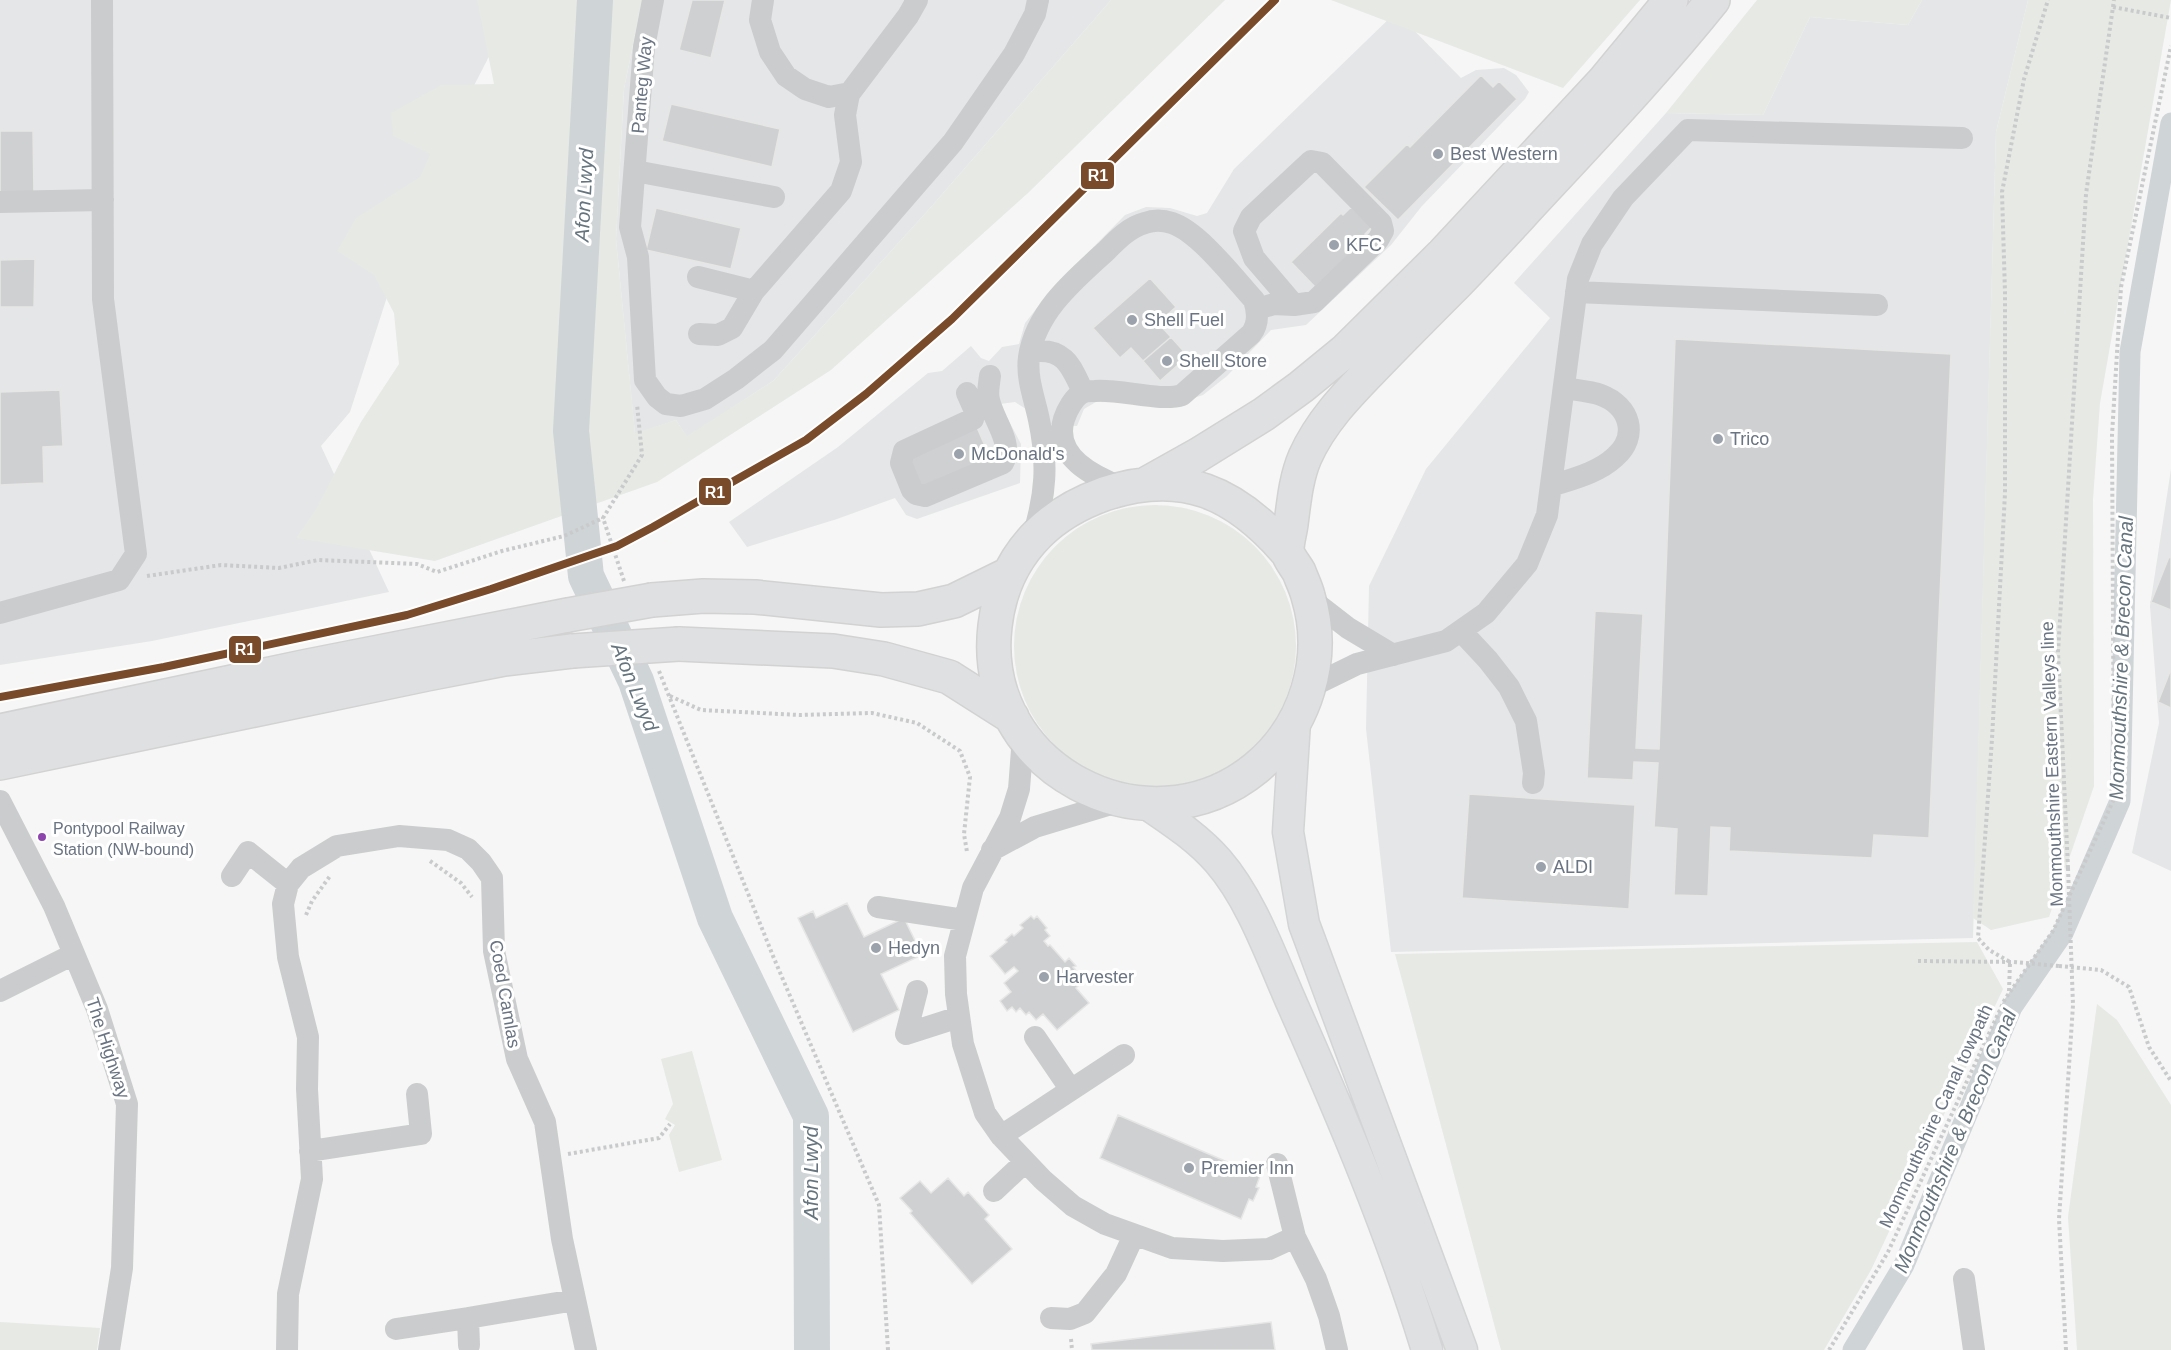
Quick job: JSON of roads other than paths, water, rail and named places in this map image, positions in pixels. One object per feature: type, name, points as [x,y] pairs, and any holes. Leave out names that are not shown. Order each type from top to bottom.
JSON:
[{"type":"highway","points":[[1136,485],[1180,485],[1212,493],[1240,508],[1266,528],[1287,552],[1299,573],[1314,622],[1315,648],[1310,687],[1294,722],[1271,753],[1257,767],[1233,784],[1206,796],[1177,803],[1134,802],[1092,792],[1066,778],[1043,759],[1018,727],[997,678],[993,635],[1001,594],[1009,574],[1032,541],[1055,519],[1080,503],[1136,485],[1198,455],[1264,414],[1345,351],[1443,254],[1604,81],[1671,0]]},
{"type":"highway","points":[[1287,552],[1295,490],[1304,460],[1320,428],[1347,395],[1464,275],[1626,102],[1713,0]]},
{"type":"highway","points":[[0,730],[353,657],[652,600],[703,596],[755,597],[881,610],[918,609],[954,601],[1009,574]]},
{"type":"highway","points":[[0,763],[427,674],[504,659],[572,651],[668,655],[833,651],[884,659],[950,677],[1018,727]]},
{"type":"main road","points":[[1294,722],[1288,832],[1304,924],[1462,1350]]},
{"type":"main road","points":[[1134,802],[1204,847],[1219,862],[1246,905],[1359,1157],[1389,1235],[1427,1350]]},
{"type":"street","points":[[0,613],[119,580],[136,554],[103,299],[102,0]]},
{"type":"street","name":"Panteg Way","points":[[653,0],[644,47],[630,227],[638,257],[645,380],[657,397],[666,404],[681,406],[705,399],[736,379],[773,350],[953,142],[1014,54],[1035,14],[1038,0]]},
{"type":"street","points":[[763,0],[760,20],[770,52],[786,75],[805,89],[829,97],[850,93]]},
{"type":"street","points":[[699,334],[718,335],[732,328],[754,291],[841,191],[851,162],[845,115],[850,93],[908,16],[917,0]]},
{"type":"street","points":[[1310,687],[1357,664],[1446,641],[1486,613],[1527,564],[1547,515],[1578,279],[1592,244],[1623,198],[1689,129],[1962,138]]},
{"type":"street","points":[[1257,309],[1275,304],[1294,305],[1314,302],[1378,240],[1383,231],[1381,224],[1322,163],[1311,161],[1251,217],[1244,231],[1254,258],[1294,305]]},
{"type":"street","points":[[635,171],[774,197]]},
{"type":"street","points":[[0,202],[103,200]]},
{"type":"street","points":[[1032,541],[1041,510],[1046,474],[1040,423],[1030,378],[1030,352],[1040,325],[1061,293],[1120,238],[1144,223],[1163,221],[1189,232],[1254,300],[1257,309],[1256,326],[1251,334],[1182,395],[1171,397],[1110,390],[1083,392],[1066,413],[1062,426],[1065,445],[1075,460],[1089,472],[1136,485]]},
{"type":"street","points":[[698,277],[754,291]]},
{"type":"street","points":[[1576,292],[1877,305]]},
{"type":"street","points":[[1030,352],[1045,350],[1058,354],[1068,363],[1083,392]]},
{"type":"street","points":[[967,393],[975,411],[974,419],[904,451],[901,463],[912,490],[916,494],[925,496],[1003,463],[1007,448],[989,400],[990,376]]},
{"type":"street","points":[[1551,486],[1593,471],[1614,459],[1626,445],[1630,431],[1626,417],[1616,404],[1601,395],[1564,388]]},
{"type":"street","points":[[1308,597],[1348,628],[1393,655]]},
{"type":"street","points":[[1461,631],[1509,687],[1526,721],[1534,773],[1533,783]]},
{"type":"street","points":[[1018,727],[1019,789],[1010,818],[973,888],[955,956],[956,994],[963,1044],[985,1113],[1001,1136],[1025,1162],[1073,1206],[1105,1224],[1172,1248],[1223,1251],[1269,1249],[1295,1237]]},
{"type":"street","name":"The Highway","points":[[0,801],[54,906],[97,1009],[127,1104],[122,1268],[109,1350]]},
{"type":"street","points":[[992,850],[1035,827],[1134,802]]},
{"type":"street","name":"Coed Camlas","points":[[288,884],[301,868],[337,846],[399,836],[448,840],[468,849],[492,878],[494,951],[517,1059],[545,1122],[562,1239],[586,1350]]},
{"type":"street","points":[[232,876],[248,852],[288,884],[283,904],[288,957],[308,1037],[307,1089],[312,1179],[288,1294],[287,1350]]},
{"type":"street","points":[[878,907],[964,920]]},
{"type":"street","points":[[0,991],[74,954]]},
{"type":"street","points":[[917,991],[906,1034],[959,1017]]},
{"type":"street","points":[[1035,1037],[1071,1090]]},
{"type":"street","points":[[1001,1136],[1124,1055]]},
{"type":"street","points":[[310,1151],[421,1134],[417,1094]]},
{"type":"street","points":[[994,1191],[1025,1162]]},
{"type":"street","points":[[1277,1164],[1295,1237],[1316,1279],[1329,1316],[1337,1350]]},
{"type":"street","points":[[1051,1318],[1070,1319],[1085,1313],[1116,1274],[1134,1235]]},
{"type":"street","points":[[1964,1279],[1974,1350]]},
{"type":"street","points":[[396,1329],[575,1300]]},
{"type":"street","points":[[468,1318],[469,1345]]},
{"type":"waterway","name":"Afon Lwyd","points":[[595,0],[571,431],[586,576],[636,681],[715,918],[811,1116],[812,1350]]},
{"type":"waterway","name":"Monmouthshire & Brecon Canal","points":[[1853,1350],[1904,1265],[2012,1007],[2063,933],[2120,801],[2130,352],[2171,123]]},
{"type":"place","name":"Best Western","points":[[1438,154]]},
{"type":"place","name":"KFC","points":[[1334,245]]},
{"type":"place","name":"Shell Fuel","points":[[1132,320]]},
{"type":"place","name":"Shell Store","points":[[1167,361]]},
{"type":"place","name":"Trico","points":[[1718,439]]},
{"type":"place","name":"McDonald's","points":[[959,454]]},
{"type":"place","name":"Pontypool Railway Station (NW-bound)","points":[[42,837]]},
{"type":"place","name":"ALDI","points":[[1541,867]]},
{"type":"place","name":"Hedyn","points":[[876,948]]},
{"type":"place","name":"Harvester","points":[[1044,977]]},
{"type":"place","name":"Premier Inn","points":[[1189,1168]]}]
